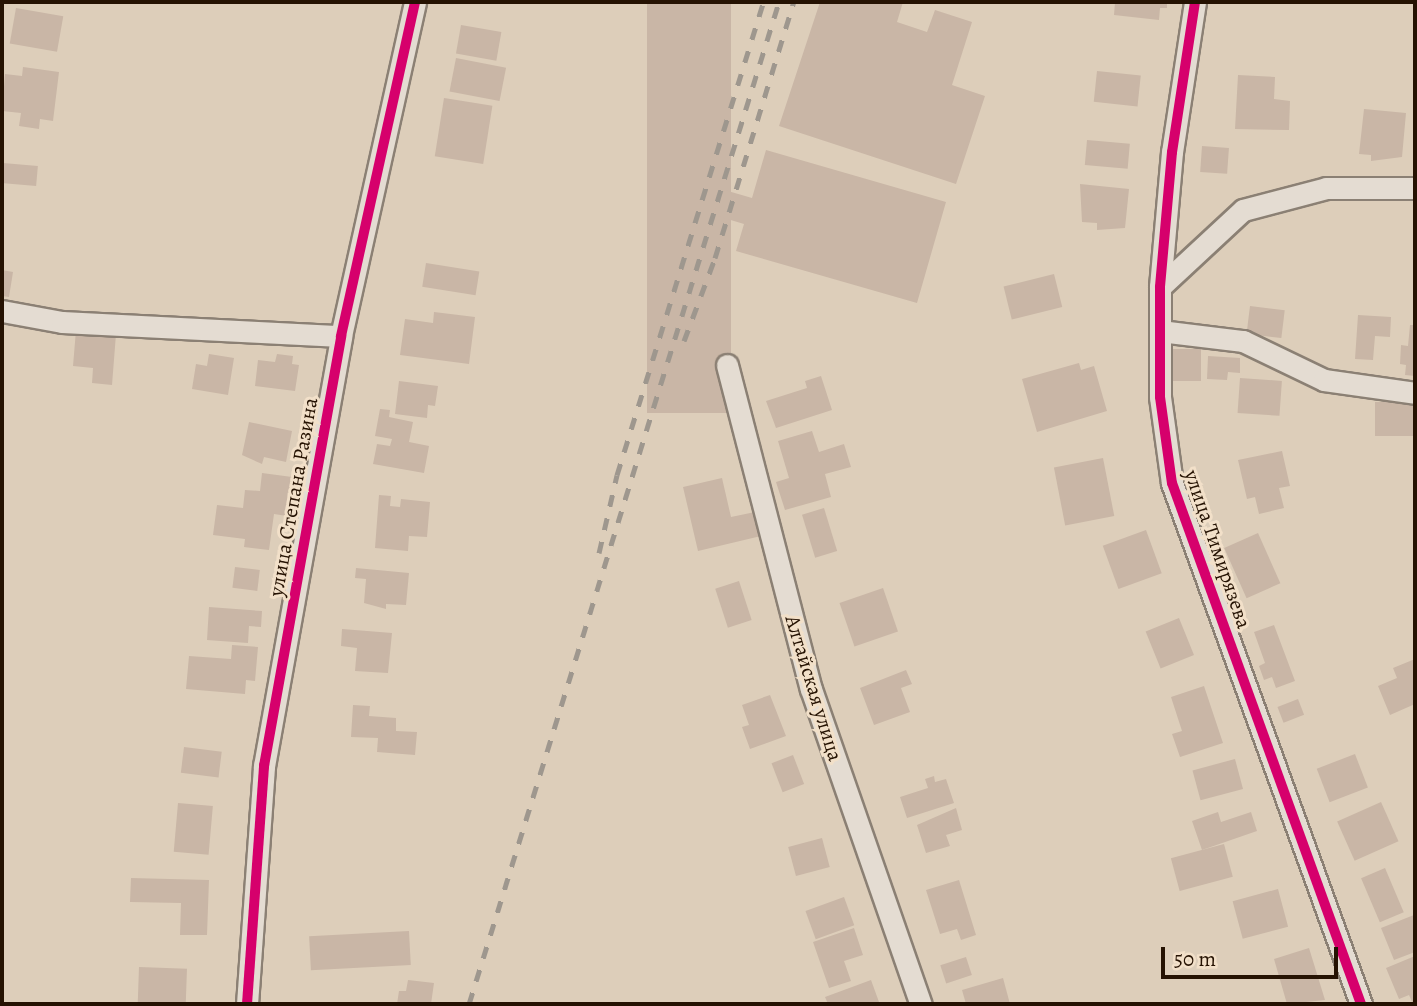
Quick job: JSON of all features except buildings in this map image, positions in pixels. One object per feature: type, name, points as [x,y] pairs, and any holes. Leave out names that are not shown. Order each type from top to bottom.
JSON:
[{"type":"street","name":"улица Степана Разина","points":[[247,1004],[264,766],[341,336],[415,2]]},
{"type":"street","name":"улица Тимирязева","points":[[1195,2],[1172,152],[1160,287],[1160,397],[1172,483],[1361,1004]]},
{"type":"street","points":[[1160,287],[1243,210],[1326,188],[1415,188]]},
{"type":"street","points":[[2,312],[62,322],[341,336]]},
{"type":"street","points":[[1160,331],[1243,341],[1324,380],[1415,393]]},
{"type":"street","name":"Алтайская улица","points":[[727,365],[811,689],[921,1004]]},
{"type":"railway","points":[[599,553],[617,475],[763,2]]},
{"type":"railway","points":[[469,1004],[779,2]]},
{"type":"railway","points":[[684,341],[715,258],[794,2]]},
{"type":"cycle path","points":[[247,1004],[264,766],[341,336],[415,2]]},
{"type":"cycle path","points":[[1195,2],[1172,152],[1160,287],[1160,397],[1172,483],[1361,1004]]}]
